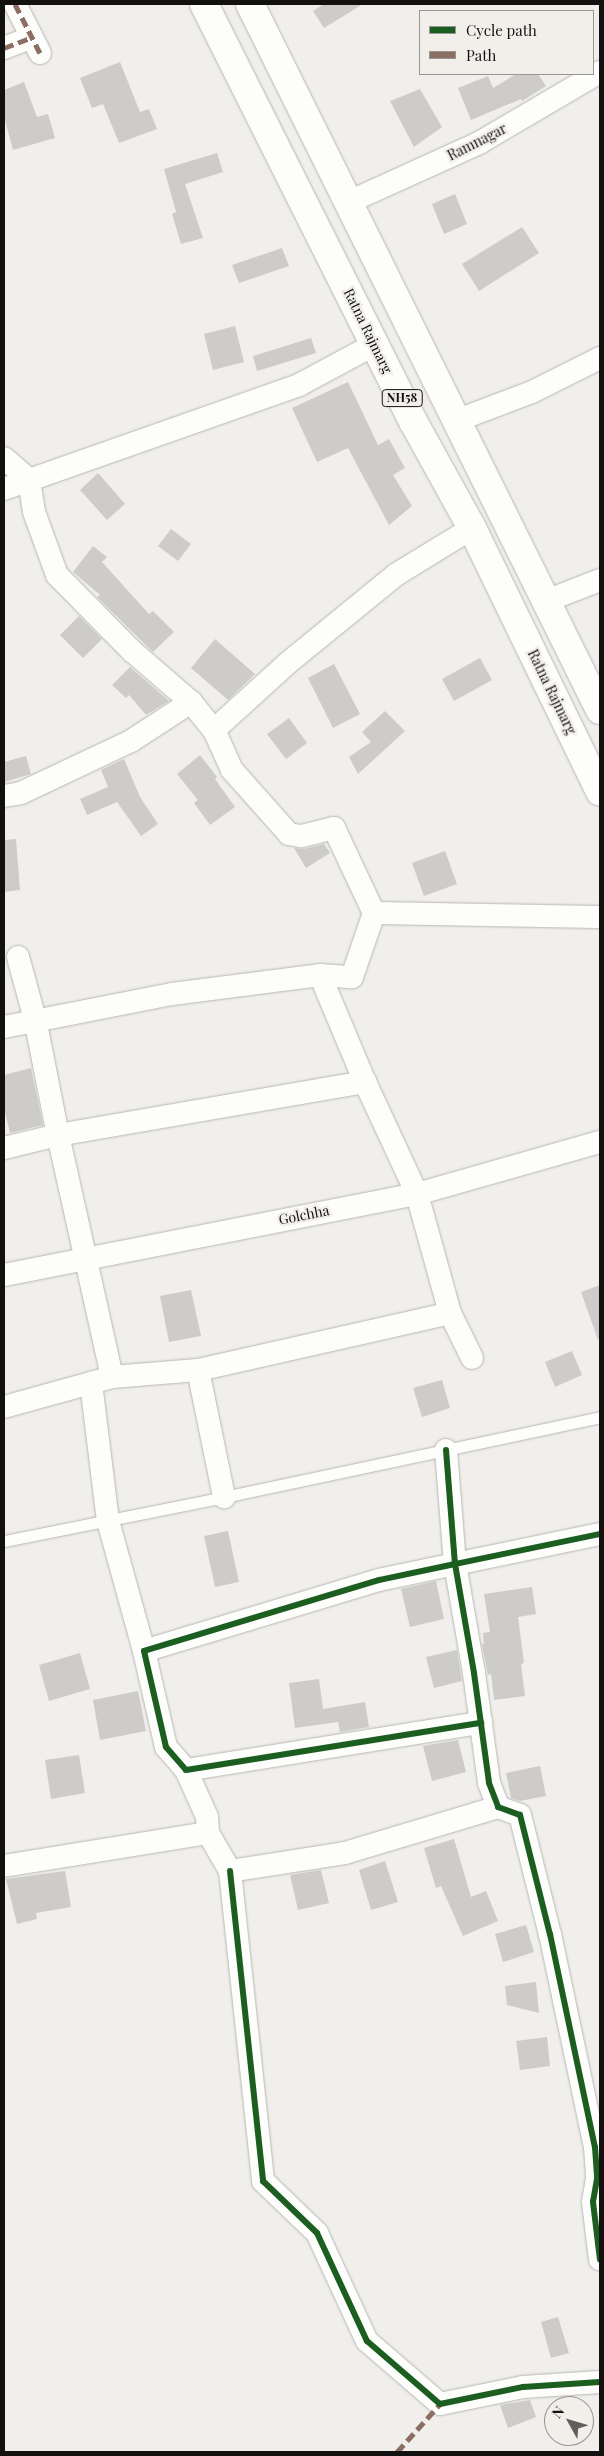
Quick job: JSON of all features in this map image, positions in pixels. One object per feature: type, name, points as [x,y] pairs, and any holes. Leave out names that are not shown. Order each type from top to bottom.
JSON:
[{"type":"highway","name":"Ratna Rajmarg","points":[[204,4],[414,423],[472,528],[600,792]]},
{"type":"highway","name":"NH58","points":[[250,4],[458,420],[600,710]]},
{"type":"street","points":[[4,48],[36,45],[15,4]]},
{"type":"street","name":"Ramnagar","points":[[349,202],[478,143],[600,72]]},
{"type":"street","points":[[4,489],[299,385],[375,344]]},
{"type":"street","points":[[458,420],[532,392],[600,358]]},
{"type":"street","points":[[4,458],[29,480],[34,512],[57,575],[132,651],[191,702],[214,730],[232,770],[289,834],[301,836],[334,828],[374,913],[352,978],[320,975],[172,994],[35,1019],[4,1027]]},
{"type":"street","points":[[214,730],[289,662],[397,574],[472,528]]},
{"type":"street","points":[[546,601],[600,580]]},
{"type":"street","points":[[4,796],[21,793],[131,741],[191,702]]},
{"type":"street","points":[[374,913],[600,917]]},
{"type":"street","points":[[18,957],[35,1019],[58,1134],[86,1257],[101,1380],[108,1521],[144,1651],[166,1747],[186,1770],[207,1817],[208,1832],[230,1871],[263,2181],[317,2233],[367,2341],[440,2404],[523,2387],[600,2382]]},
{"type":"street","points":[[320,975],[365,1082],[417,1194],[450,1313],[472,1358]]},
{"type":"street","points":[[4,1148],[58,1134],[365,1082]]},
{"type":"street","name":"Golchha","points":[[4,1275],[86,1257],[417,1194],[600,1142]]},
{"type":"street","points":[[4,1407],[101,1380],[198,1370],[450,1313]]},
{"type":"street","points":[[198,1370],[224,1497]]},
{"type":"street","points":[[446,1450],[455,1564],[489,1783],[498,1807]]},
{"type":"street","points":[[144,1651],[379,1580],[600,1534]]},
{"type":"street","points":[[186,1770],[481,1723]]},
{"type":"street","points":[[230,1871],[345,1853],[498,1807],[520,1815],[550,1934],[595,2146],[597,2179],[593,2202],[600,2260]]},
{"type":"street","points":[[4,1866],[58,1859],[208,1832]]},
{"type":"lane","points":[[4,1541],[224,1497],[600,1416]]},
{"type":"building","points":[[324,4],[363,4],[324,28],[313,11]]},
{"type":"building","points":[[120,62],[140,112],[149,109],[157,129],[119,143],[103,104],[92,108],[80,78]]},
{"type":"building","points":[[514,75],[539,75],[546,86],[522,101],[521,99],[471,120],[458,88],[488,76],[493,88]]},
{"type":"building","points":[[24,82],[37,117],[48,114],[55,138],[13,150],[4,116],[4,90]]},
{"type":"building","points":[[420,89],[442,127],[414,147],[390,101]]},
{"type":"building","points":[[217,153],[223,172],[185,184],[203,238],[181,244],[172,214],[176,212],[164,169]]},
{"type":"building","points":[[455,194],[467,224],[444,234],[432,204]]},
{"type":"building","points":[[522,227],[539,253],[479,291],[462,264]]},
{"type":"building","points":[[282,248],[289,266],[239,283],[232,265]]},
{"type":"building","points":[[235,326],[244,362],[213,370],[204,334]]},
{"type":"building","points":[[311,338],[316,353],[257,371],[253,356]]},
{"type":"building","points":[[348,382],[378,445],[389,439],[405,468],[393,475],[412,506],[389,525],[348,448],[317,462],[292,408]]},
{"type":"building","points":[[98,473],[125,504],[107,520],[80,490]]},
{"type":"building","points":[[171,529],[191,544],[178,561],[158,546]]},
{"type":"building","points":[[93,546],[107,557],[102,562],[149,614],[153,611],[174,632],[153,652],[97,597],[100,595],[73,572]]},
{"type":"building","points":[[79,616],[102,639],[83,658],[60,635]]},
{"type":"building","points":[[215,639],[255,674],[228,700],[191,668]]},
{"type":"building","points":[[480,658],[492,680],[454,701],[442,679]]},
{"type":"building","points":[[334,664],[360,714],[333,728],[308,678]]},
{"type":"building","points":[[130,667],[169,701],[146,715],[129,695],[126,698],[112,685]]},
{"type":"building","points":[[385,711],[405,731],[358,774],[349,757],[371,742],[362,732]]},
{"type":"building","points":[[289,718],[307,743],[286,759],[267,734]]},
{"type":"building","points":[[200,755],[217,777],[215,779],[235,807],[210,825],[194,803],[198,800],[177,774]]},
{"type":"building","points":[[26,756],[31,774],[4,782],[4,762]]},
{"type":"building","points":[[124,759],[140,797],[158,824],[141,836],[117,802],[87,815],[80,799],[108,787],[101,770]]},
{"type":"building","points":[[16,839],[20,890],[4,892],[4,840]]},
{"type":"building","points":[[324,844],[330,853],[306,868],[294,848],[304,849]]},
{"type":"building","points":[[445,851],[457,884],[424,896],[412,863]]},
{"type":"building","points":[[31,1068],[43,1125],[10,1133],[4,1108],[4,1075]]},
{"type":"building","points":[[600,1285],[600,1339],[598,1340],[581,1292]]},
{"type":"building","points":[[191,1290],[201,1336],[169,1342],[160,1296]]},
{"type":"building","points":[[572,1351],[582,1375],[555,1387],[545,1362]]},
{"type":"building","points":[[442,1380],[450,1408],[422,1417],[413,1388]]},
{"type":"building","points":[[228,1531],[239,1582],[215,1587],[204,1536]]},
{"type":"building","points":[[436,1581],[444,1619],[410,1627],[401,1589]]},
{"type":"building","points":[[532,1587],[536,1614],[518,1617],[524,1663],[521,1664],[525,1696],[494,1700],[491,1674],[488,1675],[482,1644],[484,1644],[483,1633],[490,1632],[484,1594]]},
{"type":"building","points":[[457,1650],[462,1681],[434,1688],[426,1657]]},
{"type":"building","points":[[80,1653],[90,1689],[49,1701],[39,1665]]},
{"type":"building","points":[[319,1679],[323,1709],[365,1702],[369,1727],[340,1732],[338,1722],[295,1728],[289,1683]]},
{"type":"building","points":[[138,1691],[146,1731],[100,1740],[93,1700]]},
{"type":"building","points":[[458,1740],[466,1772],[432,1781],[423,1746]]},
{"type":"building","points":[[79,1755],[85,1793],[51,1799],[45,1760]]},
{"type":"building","points":[[540,1766],[546,1796],[520,1801],[511,1798],[506,1773]]},
{"type":"building","points":[[454,1839],[471,1897],[486,1891],[498,1921],[463,1936],[441,1886],[436,1888],[424,1848]]},
{"type":"building","points":[[385,1861],[398,1902],[371,1910],[359,1870]]},
{"type":"building","points":[[321,1870],[329,1903],[298,1910],[290,1875]]},
{"type":"building","points":[[65,1871],[71,1907],[36,1913],[37,1919],[17,1924],[6,1879]]},
{"type":"building","points":[[526,1925],[534,1952],[503,1962],[495,1934]]},
{"type":"building","points":[[536,1982],[539,2013],[507,2005],[505,1986]]},
{"type":"building","points":[[547,2037],[550,2066],[520,2070],[516,2041]]},
{"type":"building","points":[[558,2317],[569,2353],[551,2358],[541,2322]]},
{"type":"building","points":[[530,2400],[536,2417],[508,2428],[500,2405]]},
{"type":"marked path","points":[[15,4],[40,53]]},
{"type":"marked path","points":[[4,48],[32,37]]},
{"type":"marked path","points":[[397,2452],[440,2404]]},
{"type":"cycle path","points":[[446,1450],[455,1564],[379,1580],[144,1651],[166,1747],[186,1770],[481,1723]]},
{"type":"cycle path","points":[[600,1534],[455,1564],[474,1673],[489,1783],[498,1807],[520,1815],[550,1934],[595,2147],[597,2179],[593,2202],[600,2260]]},
{"type":"cycle path","points":[[230,1871],[263,2181],[317,2233],[367,2341],[440,2404],[523,2387],[600,2382]]}]
